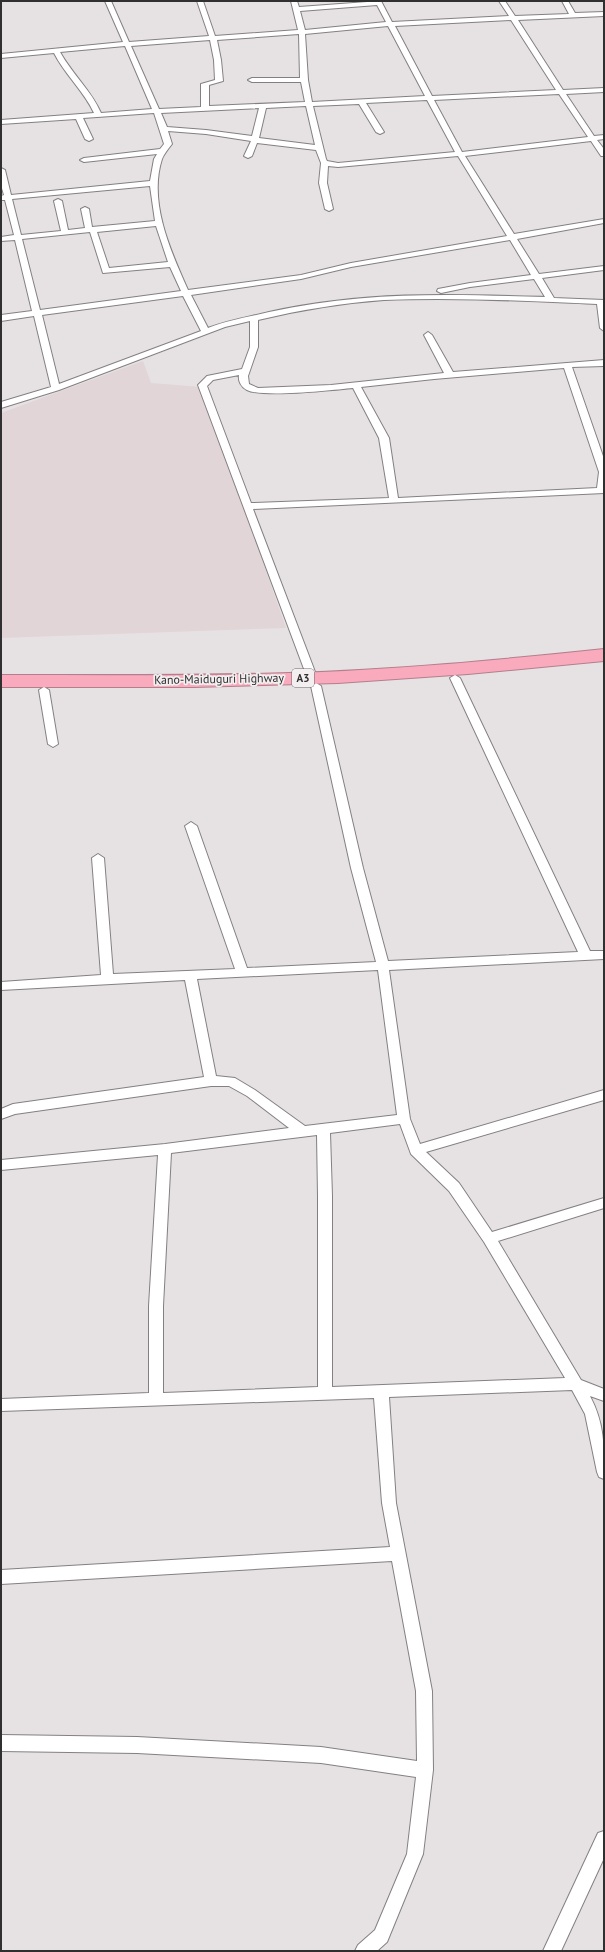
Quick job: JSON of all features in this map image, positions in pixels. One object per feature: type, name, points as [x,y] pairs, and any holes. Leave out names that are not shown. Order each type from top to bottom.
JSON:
[{"type":"highway","name":"Kano-Maiduguri Highway","points":[[1,690],[228,689],[386,674],[498,666],[604,655]]},
{"type":"highway","name":"Kano-Maiduguri Highway","points":[[1,681],[314,682],[455,678],[604,664]]},
{"type":"street","points":[[108,1],[164,129],[168,144],[158,158],[154,183],[159,223],[185,293],[205,331]]},
{"type":"street","points":[[200,1],[213,38],[220,71],[219,81],[205,84],[205,109]]},
{"type":"street","points":[[294,1],[302,32],[304,80],[319,148],[322,159],[325,163],[323,183],[329,209]]},
{"type":"street","points":[[502,1],[561,93],[604,154]]},
{"type":"street","points":[[565,1],[573,15]]},
{"type":"street","points":[[296,9],[379,2],[429,99],[551,300]]},
{"type":"street","points":[[1,56],[126,44],[302,32],[390,24],[604,14]]},
{"type":"street","points":[[56,51],[64,66],[91,99],[98,115]]},
{"type":"street","points":[[252,80],[304,80]]},
{"type":"street","points":[[1,122],[156,111],[604,90]]},
{"type":"street","points":[[362,102],[380,132]]},
{"type":"street","points":[[248,156],[256,139],[263,106]]},
{"type":"street","points":[[79,117],[89,139]]},
{"type":"street","points":[[164,129],[206,132],[256,139],[262,142],[319,148]]},
{"type":"street","points":[[325,163],[338,165],[461,154],[604,137]]},
{"type":"street","points":[[84,160],[163,151]]},
{"type":"street","points":[[1,170],[5,197],[19,238],[56,388]]},
{"type":"street","points":[[5,197],[154,183]]},
{"type":"street","points":[[58,202],[65,233]]},
{"type":"street","points":[[85,209],[106,271],[173,264]]},
{"type":"street","points":[[1,318],[301,277],[351,265],[604,221]]},
{"type":"street","points":[[1,239],[159,223]]},
{"type":"street","points":[[423,297],[452,288],[538,278],[604,268]]},
{"type":"street","points":[[1,405],[56,388],[223,325],[309,306],[384,298],[423,297],[501,297],[602,302],[604,328]]},
{"type":"street","points":[[254,318],[256,338],[243,378],[244,383],[249,389],[258,391],[281,391],[356,385],[567,365],[604,364]]},
{"type":"street","points":[[428,335],[450,375]]},
{"type":"street","points":[[247,506],[279,506],[601,491],[604,472],[567,365]]},
{"type":"street","points":[[245,371],[210,378],[202,385],[314,682],[357,868],[383,966],[404,1120],[416,1150],[454,1187],[489,1238],[576,1384],[592,1413],[604,1472]]},
{"type":"street","points":[[356,385],[384,438],[394,501]]},
{"type":"street","points":[[455,678],[586,956]]},
{"type":"street","points":[[44,690],[53,744]]},
{"type":"street","points":[[191,826],[242,972]]},
{"type":"street","points":[[98,858],[107,979]]},
{"type":"street","points":[[1,986],[242,972],[604,955]]},
{"type":"street","points":[[190,975],[211,1081]]},
{"type":"street","points":[[1,1114],[13,1109],[211,1081],[231,1081],[251,1093],[303,1132]]},
{"type":"street","points":[[416,1150],[604,1095]]},
{"type":"street","points":[[1,1165],[164,1149],[404,1120]]},
{"type":"street","points":[[323,1129],[325,1196],[325,1393]]},
{"type":"street","points":[[156,1399],[156,1306],[164,1149]]},
{"type":"street","points":[[489,1238],[604,1203]]},
{"type":"street","points":[[1,1405],[576,1384],[604,1394]]},
{"type":"street","points":[[364,1951],[381,1936],[415,1854],[425,1770],[424,1691],[397,1554],[389,1503],[382,1392]]},
{"type":"street","points":[[1,1577],[397,1554]]},
{"type":"street","points":[[1,1743],[137,1745],[321,1755],[425,1770]]},
{"type":"street","points":[[552,1951],[604,1839]]},
{"type":"shaded area","points":[[143,361],[151,383],[202,387],[286,628],[1,638],[1,413]]}]
